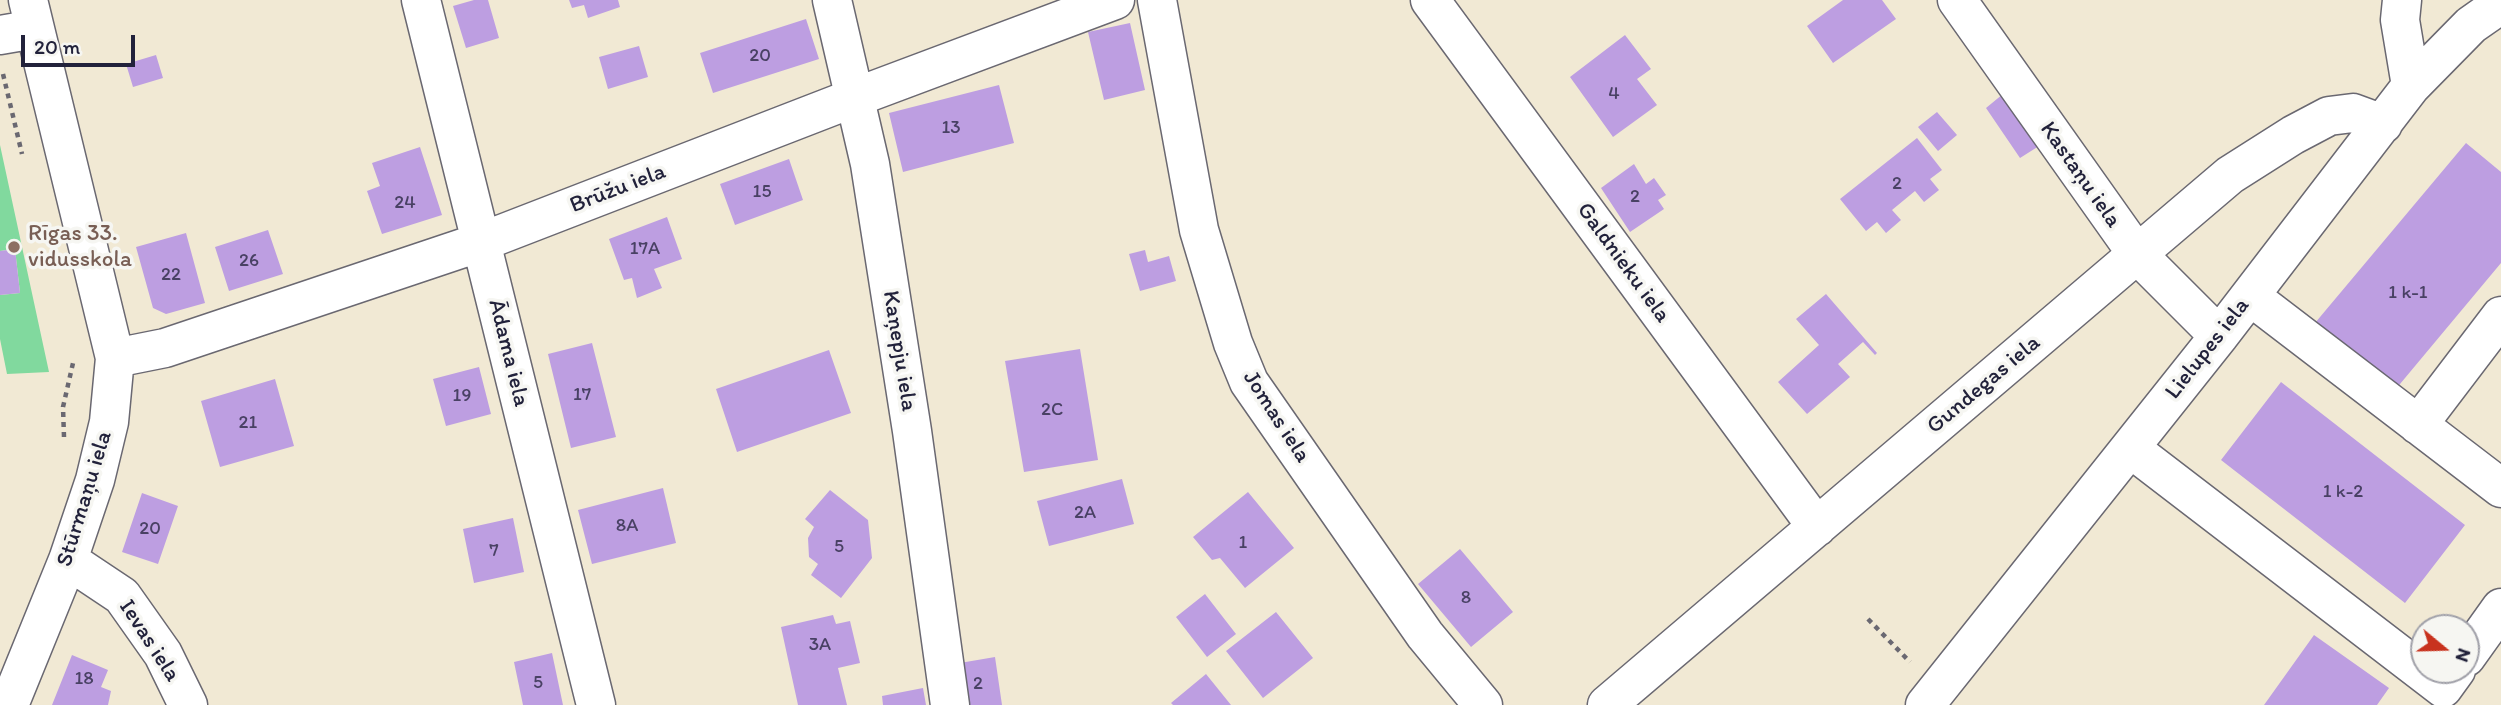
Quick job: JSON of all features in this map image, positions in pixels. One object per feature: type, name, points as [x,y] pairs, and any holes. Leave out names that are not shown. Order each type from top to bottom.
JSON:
[{"type":"street","name":"Ādama iela","points":[[421,0],[596,705]]},
{"type":"street","name":"Kaņepju iela","points":[[832,0],[870,164],[912,431],[950,705]]},
{"type":"street","name":"Brūžu iela","points":[[115,358],[165,348],[481,242],[1115,0]]},
{"type":"street","name":"Jomas iela","points":[[1157,0],[1199,230],[1233,343],[1250,382],[1425,635],[1483,705]]},
{"type":"street","name":"Galdnieku iela","points":[[1430,0],[1817,527]]},
{"type":"street","name":"Kastaņu iela","points":[[1956,0],[2137,254],[2219,336]]},
{"type":"street","points":[[2402,0],[2400,20],[2411,86]]},
{"type":"street","name":"Lielupes iela","points":[[1931,698],[2219,336],[2411,86],[2472,25],[2501,4]]},
{"type":"street","name":"Stūrmaņu iela","points":[[9,705],[68,560],[95,480],[109,422],[115,358],[21,21]]},
{"type":"street","name":"Gundegas iela","points":[[1607,705],[2230,175],[2293,135],[2329,116],[2353,113],[2382,124]]},
{"type":"street","points":[[2250,296],[2501,488]]},
{"type":"street","points":[[2418,425],[2501,316]]},
{"type":"street","points":[[2130,448],[2443,688]]},
{"type":"street","name":"Ievas iela","points":[[68,560],[122,596],[163,654],[188,705]]},
{"type":"street","points":[[2480,637],[2501,608]]},
{"type":"path","points":[[0,63],[25,167]]},
{"type":"path","points":[[64,442],[62,407],[73,363]]},
{"type":"path","points":[[1868,619],[1931,698]]},
{"type":"green space","points":[[0,145],[49,372],[7,374],[0,339],[0,295],[20,293],[15,249],[0,251]]},
{"type":"building","points":[[474,0],[488,0],[499,38],[466,48],[453,6]]},
{"type":"building","points":[[569,0],[618,0],[620,7],[588,18],[584,5],[572,8]]},
{"type":"building","points":[[1843,0],[1882,0],[1896,19],[1833,63],[1807,26]]},
{"type":"building","points":[[806,19],[819,59],[713,93],[700,53]]},
{"type":"building","points":[[1130,23],[1145,90],[1104,100],[1088,32]]},
{"type":"building","points":[[1625,35],[1651,69],[1637,79],[1657,105],[1613,137],[1570,77]]},
{"type":"building","points":[[639,46],[648,77],[608,89],[599,57]]},
{"type":"building","points":[[156,55],[163,78],[133,87],[126,64]]},
{"type":"building","points":[[999,85],[1014,143],[903,172],[889,113]]},
{"type":"building","points":[[2003,94],[2039,146],[2020,158],[1986,108]]},
{"type":"building","points":[[1937,112],[1957,135],[1938,151],[1918,127]]},
{"type":"building","points":[[1917,138],[1942,170],[1930,179],[1939,190],[1924,202],[1915,191],[1892,210],[1901,220],[1886,233],[1877,222],[1866,231],[1840,199]]},
{"type":"building","points":[[2466,143],[2501,172],[2501,263],[2395,390],[2315,323]]},
{"type":"building","points":[[420,147],[442,215],[382,234],[367,191],[380,186],[372,163]]},
{"type":"building","points":[[789,159],[803,200],[735,225],[720,184]]},
{"type":"building","points":[[1634,164],[1646,184],[1654,178],[1666,195],[1658,200],[1664,209],[1630,232],[1601,188]]},
{"type":"building","points":[[667,217],[682,259],[654,269],[662,288],[637,298],[632,278],[624,280],[609,239]]},
{"type":"building","points":[[268,230],[283,274],[229,291],[215,247]]},
{"type":"building","points":[[186,233],[205,303],[166,314],[153,308],[136,247]]},
{"type":"building","points":[[15,249],[20,293],[0,295],[0,251]]},
{"type":"building","points":[[1145,250],[1148,262],[1169,256],[1176,281],[1140,291],[1129,254]]},
{"type":"building","points":[[1826,294],[1877,353],[1875,355],[1863,342],[1838,364],[1850,377],[1807,414],[1778,382],[1819,345],[1796,319]]},
{"type":"building","points":[[592,343],[616,437],[571,448],[548,354]]},
{"type":"building","points":[[1080,349],[1098,460],[1024,472],[1005,361]]},
{"type":"building","points":[[829,350],[851,413],[737,452],[716,389]]},
{"type":"building","points":[[479,367],[491,414],[446,426],[433,379]]},
{"type":"building","points":[[275,379],[294,446],[220,467],[201,401]]},
{"type":"building","points":[[2281,382],[2465,525],[2405,603],[2221,460]]},
{"type":"building","points":[[1122,479],[1134,524],[1049,546],[1037,501]]},
{"type":"building","points":[[663,488],[676,543],[592,564],[578,510]]},
{"type":"building","points":[[830,490],[868,520],[872,558],[841,598],[811,575],[818,564],[809,557],[808,538],[814,527],[805,519]]},
{"type":"building","points":[[1248,492],[1294,548],[1245,588],[1220,558],[1212,560],[1193,537]]},
{"type":"building","points":[[142,493],[178,506],[158,564],[122,552]]},
{"type":"building","points":[[513,518],[524,572],[474,583],[463,529]]},
{"type":"building","points":[[1460,549],[1513,612],[1471,647],[1418,584]]},
{"type":"building","points":[[1205,594],[1236,634],[1207,657],[1176,617]]},
{"type":"building","points":[[1276,612],[1313,658],[1263,698],[1226,651]]},
{"type":"building","points":[[833,615],[836,624],[850,621],[860,663],[838,668],[847,705],[798,705],[781,627]]},
{"type":"building","points":[[2314,635],[2389,688],[2377,705],[2264,705]]},
{"type":"building","points":[[552,653],[563,705],[523,705],[514,662]]},
{"type":"building","points":[[72,655],[108,670],[101,687],[111,691],[108,705],[52,705]]},
{"type":"building","points":[[995,657],[1002,705],[960,705],[954,664]]},
{"type":"building","points":[[1206,674],[1231,705],[1171,703]]},
{"type":"building","points":[[923,688],[926,705],[883,705],[882,696]]},
{"type":"place","name":"Rīgas 33. vidusskola","points":[[14,247]]}]
